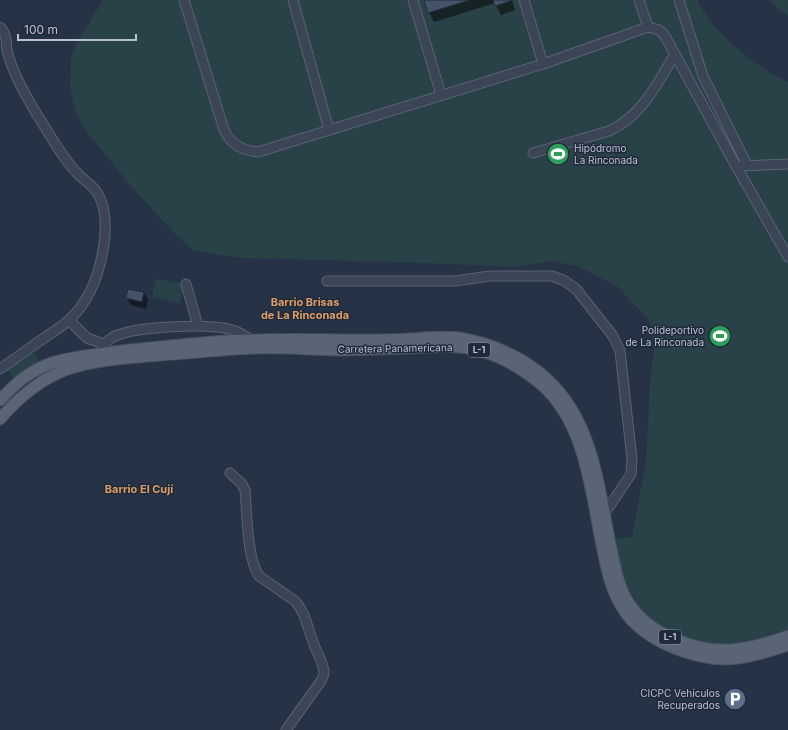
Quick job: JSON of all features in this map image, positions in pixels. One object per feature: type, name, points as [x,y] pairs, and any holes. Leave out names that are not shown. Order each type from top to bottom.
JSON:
[{"type":"main road","name":"Carretera Panamericana","points":[[0,400],[21,379],[30,373],[43,367],[102,349],[132,349],[252,340],[376,340],[441,337],[457,338],[501,348],[537,370],[548,379],[558,390],[582,427],[588,443],[605,513],[610,546],[617,576],[623,592],[630,605],[636,612],[662,634],[684,644],[713,651],[746,648],[767,644],[788,636]]},
{"type":"main road","name":"Carretera Panamericana","points":[[0,419],[27,391],[47,378],[69,369],[96,362],[256,348],[346,350],[438,346],[480,350],[509,362],[541,384],[551,394],[574,428],[580,443],[592,492],[609,578],[615,595],[630,618],[642,629],[665,644],[696,656],[713,659],[744,658],[788,645]]},
{"type":"street","points":[[184,0],[224,130],[228,138],[237,146],[247,151],[258,152],[543,64],[648,27],[656,28],[663,32],[736,166],[788,257]]},
{"type":"street","points":[[293,0],[329,130]]},
{"type":"street","points":[[413,0],[441,95]]},
{"type":"street","points":[[524,0],[543,64]]},
{"type":"street","points":[[640,0],[648,27]]},
{"type":"street","points":[[680,0],[703,76],[747,165]]},
{"type":"street","points":[[0,28],[3,30],[10,59],[26,96],[59,149],[79,176],[88,182],[98,195],[103,207],[106,234],[97,276],[86,300],[69,320],[0,369]]},
{"type":"street","points":[[533,153],[609,131],[619,126],[645,104],[675,54]]},
{"type":"street","points":[[736,166],[788,164]]},
{"type":"street","points":[[327,281],[455,281],[490,276],[552,276],[565,281],[576,289],[613,336],[620,351],[632,459],[631,474],[605,513]]},
{"type":"street","points":[[186,284],[198,326]]},
{"type":"street","points":[[69,320],[87,338],[102,349],[112,338],[136,330],[198,326],[234,330],[252,340]]},
{"type":"street","points":[[230,473],[242,484],[245,490],[251,557],[256,571],[262,578],[295,602],[304,612],[313,642],[324,668],[324,675],[321,681],[286,730]]},
{"type":"green space","name":"Polideportivo de La Rinconada","points":[[103,0],[697,0],[714,25],[736,48],[761,67],[788,82],[788,636],[746,648],[684,643],[630,605],[609,539],[632,537],[646,461],[650,383],[654,351],[649,320],[617,286],[580,267],[552,261],[515,267],[241,258],[194,251],[173,232],[132,187],[85,130],[76,113],[70,87],[71,57],[77,43]]},
{"type":"green space","points":[[768,0],[788,0],[788,16]]},
{"type":"green space","points":[[156,279],[184,284],[180,303],[152,297]]},
{"type":"green space","points":[[34,353],[40,361],[14,379],[8,370]]},
{"type":"building","points":[[424,0],[470,0],[428,13]]},
{"type":"building","points":[[493,0],[511,0],[511,1],[495,6]]},
{"type":"building","points":[[128,289],[144,292],[142,302],[126,298]]},
{"type":"place","name":"Hipódromo La Rinconada","points":[[558,154]]},
{"type":"place","name":"Polideportivo de La Rinconada","points":[[720,336]]},
{"type":"place","name":"CICPC Vehículos Recuperados","points":[[735,699]]},
{"type":"district","name":"Barrio Brisas de La Rinconada","points":[[305,308]]},
{"type":"district","name":"Barrio El Cují","points":[[139,489]]}]
